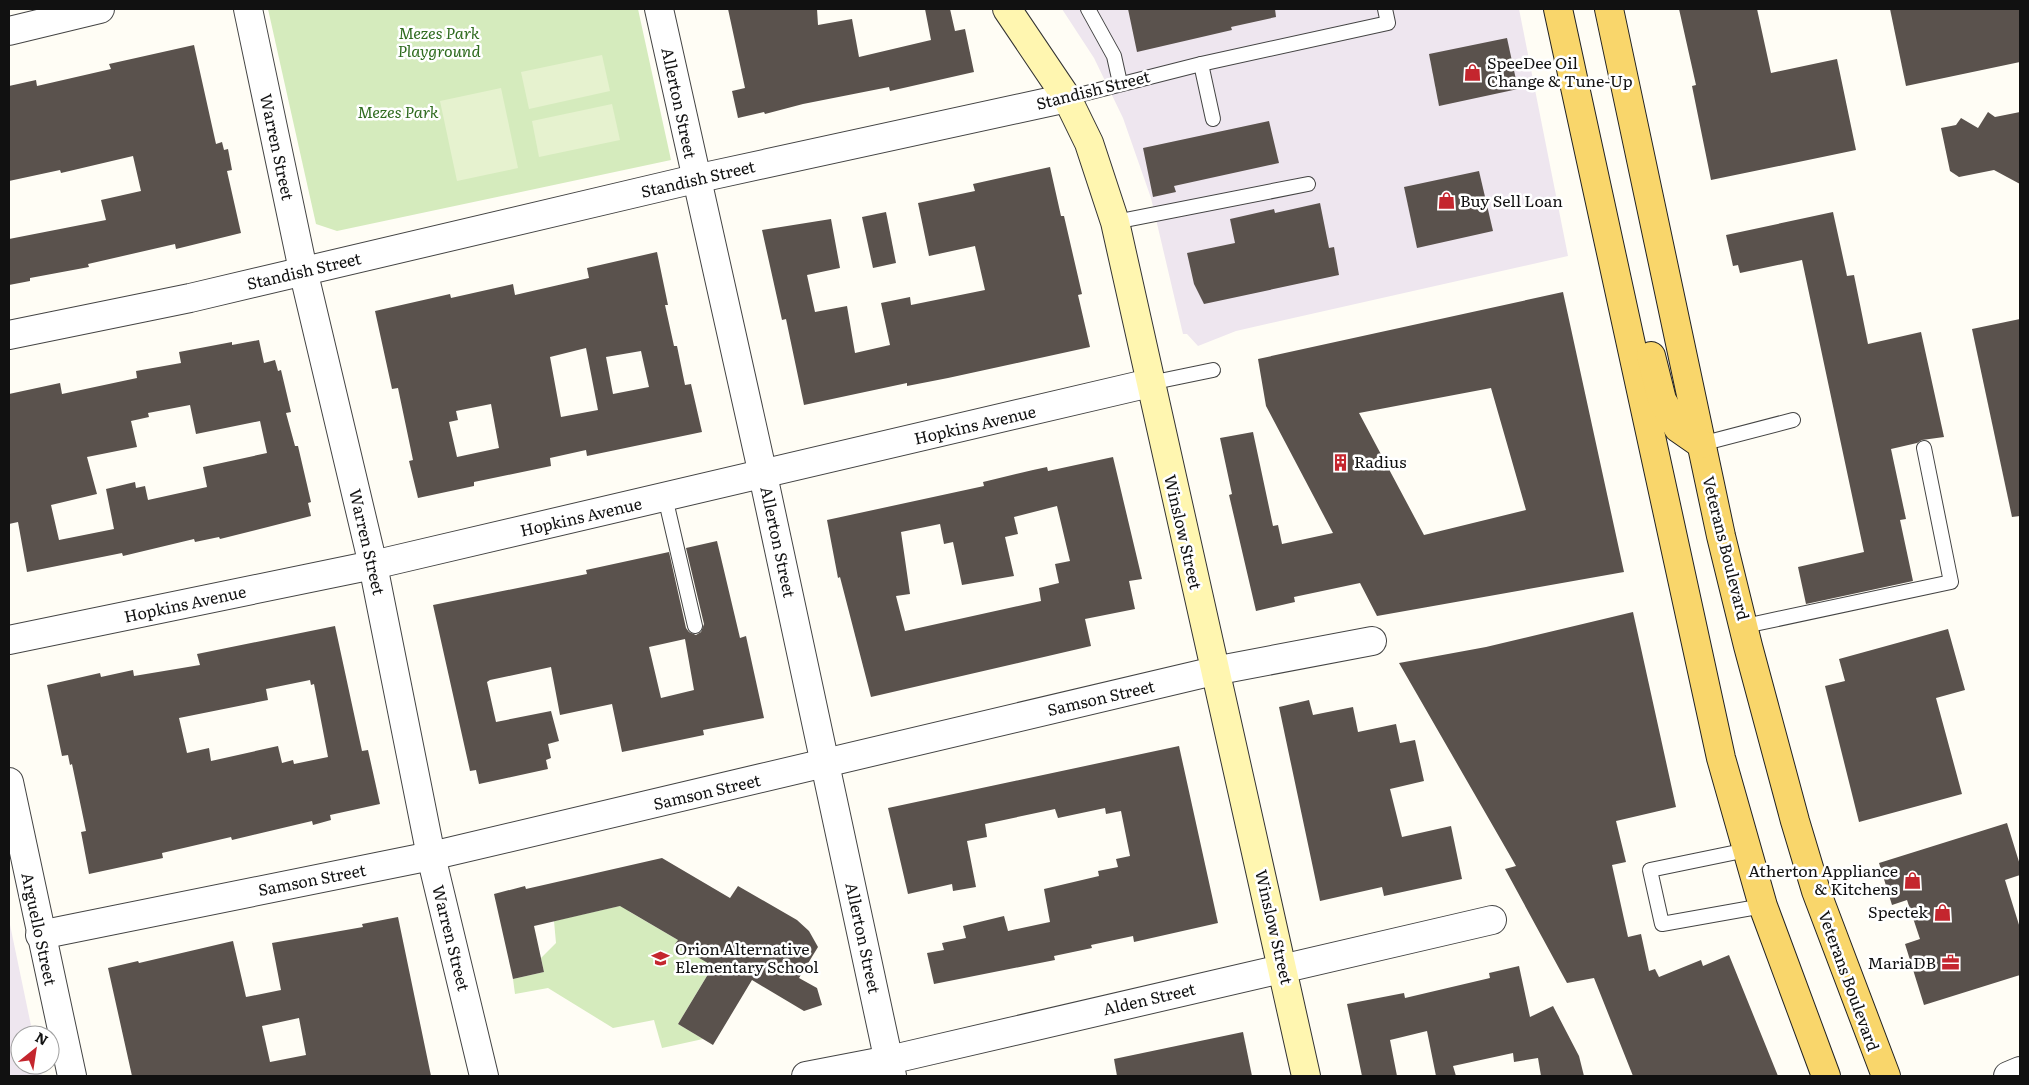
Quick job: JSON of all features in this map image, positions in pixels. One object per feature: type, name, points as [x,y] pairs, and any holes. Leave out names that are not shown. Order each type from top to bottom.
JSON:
[{"type":"main road","points":[[1558,9],[1701,674],[1721,758],[1763,906],[1826,1076]]},
{"type":"main road","name":"Veterans Boulevard","points":[[1609,9],[1726,561],[1745,626],[1773,743],[1816,891],[1886,1076]]},
{"type":"main road","points":[[1615,275],[1633,305],[1652,357],[1662,400],[1678,428],[1701,444]]},
{"type":"street","name":"Warren Street","points":[[248,9],[303,270],[373,565],[431,856],[484,1076]]},
{"type":"street","name":"Allerton Street","points":[[659,9],[695,179],[763,475],[890,1068]]},
{"type":"street","name":"Winslow Street","points":[[1007,9],[1067,98],[1089,143],[1115,222],[1214,671],[1284,968],[1306,1076]]},
{"type":"street","points":[[9,31],[83,11]]},
{"type":"street","name":"Standish Street","points":[[9,335],[190,298],[695,179],[1067,98]]},
{"type":"street","name":"Hopkins Avenue","points":[[9,640],[373,565],[1150,383]]},
{"type":"street","name":"Samson Street","points":[[40,935],[431,856],[1214,671],[1372,641]]},
{"type":"street","name":"Arguello Street","points":[[9,782],[40,935],[72,1076]]},
{"type":"street","name":"Alden Street","points":[[806,1076],[890,1068],[1284,968],[1492,920]]},
{"type":"street","points":[[2008,1076],[2020,1071]]},
{"type":"lane","points":[[1088,9],[1114,56],[1120,83]]},
{"type":"lane","name":"Standish Street","points":[[1067,98],[1120,83],[1201,64],[1388,23],[1385,9]]},
{"type":"lane","points":[[1201,64],[1214,119]]},
{"type":"lane","points":[[1115,222],[1308,184]]},
{"type":"lane","points":[[1150,383],[1213,370]]},
{"type":"lane","points":[[1701,444],[1793,420]]},
{"type":"lane","points":[[1745,626],[1951,582],[1924,448]]},
{"type":"lane","points":[[665,497],[695,626]]},
{"type":"lane","points":[[1747,850],[1650,870],[1662,924],[1763,906]]},
{"type":"shaded area","points":[[1062,9],[1519,9],[1568,256],[1236,331],[1198,346],[1187,334],[1183,334],[1151,198],[1123,118],[1094,58]]},
{"type":"shaded area","points":[[9,920],[31,1025],[10,1025],[10,1075],[42,1076],[9,1076]]},
{"type":"green space","name":"Mezes Park","points":[[268,9],[638,9],[671,160],[337,231],[316,224]]},
{"type":"green space","points":[[602,55],[610,91],[529,109],[521,72]]},
{"type":"green space","points":[[501,88],[518,168],[457,181],[440,101]]},
{"type":"green space","points":[[612,104],[620,140],[539,157],[532,121]]},
{"type":"green space","points":[[624,905],[630,912],[678,940],[676,944],[692,954],[717,959],[678,1024],[703,1039],[662,1048],[654,1020],[613,1028],[548,988],[515,994],[513,979],[544,972],[541,958],[556,943],[554,921]]},
{"type":"building","points":[[728,9],[817,9],[818,25],[852,19],[859,57],[931,40],[925,9],[950,9],[955,31],[965,29],[974,72],[890,91],[889,87],[803,104],[765,114],[764,112],[738,118],[732,91],[745,88]]},
{"type":"building","points":[[1128,9],[1275,9],[1276,17],[1231,27],[1232,30],[1137,52]]},
{"type":"building","points":[[1679,9],[1757,9],[1771,73],[1837,59],[1856,150],[1711,180],[1692,86],[1696,85]]},
{"type":"building","points":[[1890,9],[2020,9],[2020,62],[1906,86]]},
{"type":"building","name":"SpeeDee Oil Change & Tune-Up","points":[[1507,38],[1518,89],[1439,106],[1429,54]]},
{"type":"building","points":[[194,45],[216,144],[222,142],[224,150],[228,149],[232,170],[227,171],[241,233],[176,249],[175,244],[88,264],[89,267],[30,278],[30,281],[9,285],[9,239],[106,220],[101,200],[141,191],[133,156],[61,173],[60,170],[9,181],[9,86],[36,80],[37,86],[111,69],[109,64]]},
{"type":"building","points":[[1988,112],[1995,117],[2020,112],[2020,184],[1994,170],[1959,177],[1950,171],[1941,128],[1956,125],[1961,118],[1978,128]]},
{"type":"building","points":[[1269,121],[1279,163],[1174,186],[1176,192],[1153,197],[1143,148]]},
{"type":"building","points":[[1050,167],[1061,216],[1064,216],[1082,294],[1078,295],[1090,347],[948,378],[907,386],[907,383],[804,405],[786,319],[782,320],[762,230],[831,219],[840,268],[807,275],[815,312],[847,306],[855,353],[890,345],[881,303],[910,297],[911,305],[985,290],[975,246],[929,256],[918,203],[975,191],[973,184]]},
{"type":"building","name":"Buy Sell Loan","points":[[1479,171],[1493,231],[1417,248],[1404,187]]},
{"type":"building","points":[[1320,203],[1329,248],[1334,247],[1339,275],[1204,304],[1194,284],[1187,253],[1235,243],[1230,219],[1274,209],[1275,213]]},
{"type":"building","points":[[886,212],[896,263],[873,268],[862,217]]},
{"type":"building","points":[[1833,212],[1847,276],[1854,275],[1868,344],[1921,332],[1944,437],[1922,440],[1891,449],[1906,519],[1900,520],[1913,581],[1806,604],[1798,567],[1864,552],[1802,260],[1740,273],[1738,265],[1733,266],[1726,235]]},
{"type":"building","points":[[657,252],[668,305],[665,305],[674,346],[677,346],[685,385],[691,384],[702,432],[587,456],[586,450],[550,458],[551,466],[474,482],[474,486],[418,498],[409,461],[413,460],[398,388],[392,389],[375,311],[450,294],[451,298],[513,284],[515,295],[589,278],[587,268]],"holes":[[[586,348],[598,410],[561,417],[550,357]],[[641,351],[649,387],[613,394],[606,357]],[[491,404],[499,448],[457,457],[449,422],[458,420],[456,411]]]},
{"type":"building","name":"Radius","points":[[1563,292],[1624,572],[1377,616],[1360,583],[1294,597],[1295,602],[1256,611],[1229,495],[1232,494],[1220,438],[1253,432],[1273,526],[1278,525],[1282,544],[1333,533],[1266,406],[1258,359]],"holes":[[[1491,388],[1526,510],[1424,535],[1359,413]]]},
{"type":"building","points":[[2020,319],[2020,516],[2012,517],[1972,329]]},
{"type":"building","points":[[259,340],[264,363],[275,360],[278,371],[281,370],[291,412],[286,413],[295,446],[298,446],[311,502],[308,503],[311,516],[220,539],[219,537],[195,542],[194,539],[123,556],[122,553],[27,572],[18,522],[9,524],[9,394],[60,383],[62,394],[137,378],[136,371],[181,363],[179,352],[232,342],[232,345]],"holes":[[[190,405],[196,434],[260,421],[267,453],[203,467],[207,487],[148,500],[145,486],[136,488],[135,482],[106,489],[114,529],[59,540],[51,505],[97,494],[87,457],[137,447],[131,421],[149,417],[148,413]]]},
{"type":"building","points":[[1113,457],[1142,579],[1129,581],[1135,609],[1085,619],[1091,646],[871,697],[840,577],[838,578],[827,520],[984,486],[983,482],[1033,470],[1047,467],[1048,471]],"holes":[[[1057,506],[1070,561],[1055,564],[1059,583],[1039,588],[1041,601],[905,631],[896,596],[910,594],[901,532],[940,524],[944,544],[953,542],[962,585],[1014,576],[1005,537],[1018,534],[1014,517]]]},
{"type":"building","points":[[717,541],[740,638],[746,636],[764,718],[703,730],[704,735],[622,752],[612,704],[560,715],[551,667],[490,680],[487,682],[496,722],[551,711],[559,741],[548,744],[551,758],[546,760],[548,769],[479,784],[476,770],[470,771],[433,605],[587,574],[586,570],[669,552],[686,628],[689,632],[696,635],[701,632],[704,624],[686,548]],"holes":[[[685,639],[694,690],[661,698],[649,647]]]},
{"type":"building","points":[[1633,612],[1676,807],[1616,821],[1626,862],[1612,865],[1628,937],[1641,934],[1649,971],[1655,969],[1659,977],[1701,960],[1703,966],[1729,955],[1778,1076],[1633,1076],[1594,978],[1567,983],[1505,869],[1516,866],[1399,663],[1486,647]]},
{"type":"building","points":[[335,626],[362,751],[368,750],[380,804],[330,815],[331,820],[313,825],[312,821],[232,840],[231,837],[162,853],[163,858],[89,874],[81,832],[86,831],[72,764],[70,765],[68,755],[62,756],[47,685],[100,673],[101,677],[133,670],[134,676],[200,665],[197,654]],"holes":[[[310,680],[311,685],[314,684],[328,757],[294,764],[293,760],[282,763],[278,746],[211,761],[209,748],[187,753],[179,718],[268,700],[266,689]]]},
{"type":"building","points":[[1948,629],[1965,690],[1936,698],[1962,794],[1859,822],[1825,686],[1845,681],[1839,659]]},
{"type":"building","points":[[1309,700],[1313,715],[1353,707],[1358,732],[1396,724],[1400,743],[1415,740],[1424,781],[1390,789],[1402,837],[1451,826],[1462,879],[1384,896],[1382,887],[1320,901],[1279,707]]},
{"type":"building","points":[[1179,746],[1218,923],[1134,942],[1133,936],[1091,945],[1092,948],[1054,956],[1055,960],[934,984],[927,953],[944,950],[942,943],[966,938],[963,926],[1004,916],[1008,931],[1050,922],[1044,889],[1099,876],[1098,871],[1118,867],[1116,859],[1130,856],[1121,811],[1106,814],[1105,808],[1058,818],[1055,809],[985,824],[987,837],[967,841],[976,887],[953,891],[952,884],[908,894],[888,808]]},
{"type":"building","points":[[2007,823],[2020,865],[2020,875],[2005,880],[2020,928],[2020,975],[1924,1005],[1905,944],[1920,939],[1907,900],[1892,905],[1879,863]]},
{"type":"building","points":[[662,858],[730,898],[738,886],[797,920],[809,931],[818,947],[799,978],[817,988],[822,1005],[804,1011],[752,980],[713,1045],[678,1024],[713,966],[675,944],[678,940],[620,906],[534,926],[544,972],[513,979],[494,894],[525,886],[526,889]]},
{"type":"building","points":[[398,917],[431,1076],[132,1076],[108,968],[138,961],[139,963],[233,941],[246,997],[281,990],[272,943],[363,927],[362,924]],"holes":[[[299,1018],[306,1055],[270,1062],[262,1026]]]},
{"type":"building","points":[[1519,966],[1530,1017],[1553,1006],[1579,1056],[1584,1076],[1541,1076],[1538,1058],[1514,1062],[1513,1053],[1453,1066],[1456,1076],[1436,1076],[1427,1031],[1390,1040],[1397,1076],[1362,1076],[1347,1004],[1404,993],[1405,998],[1490,978],[1489,973]]},
{"type":"building","points":[[1243,1032],[1252,1076],[1117,1076],[1114,1059]]},
{"type":"place","name":"SpeeDee Oil Change & Tune-Up","points":[[1473,72]]},
{"type":"place","name":"Buy Sell Loan","points":[[1446,201]]},
{"type":"place","name":"Radius","points":[[1340,462]]},
{"type":"place","name":"Atherton Appliance & Kitchens","points":[[1912,880]]},
{"type":"place","name":"Spectek","points":[[1942,912]]},
{"type":"place","name":"Orion Alternative Elementary School","points":[[661,958]]},
{"type":"place","name":"MariaDB","points":[[1950,963]]},
{"type":"park label","name":"Mezes Park Playground","points":[[439,42]]}]
